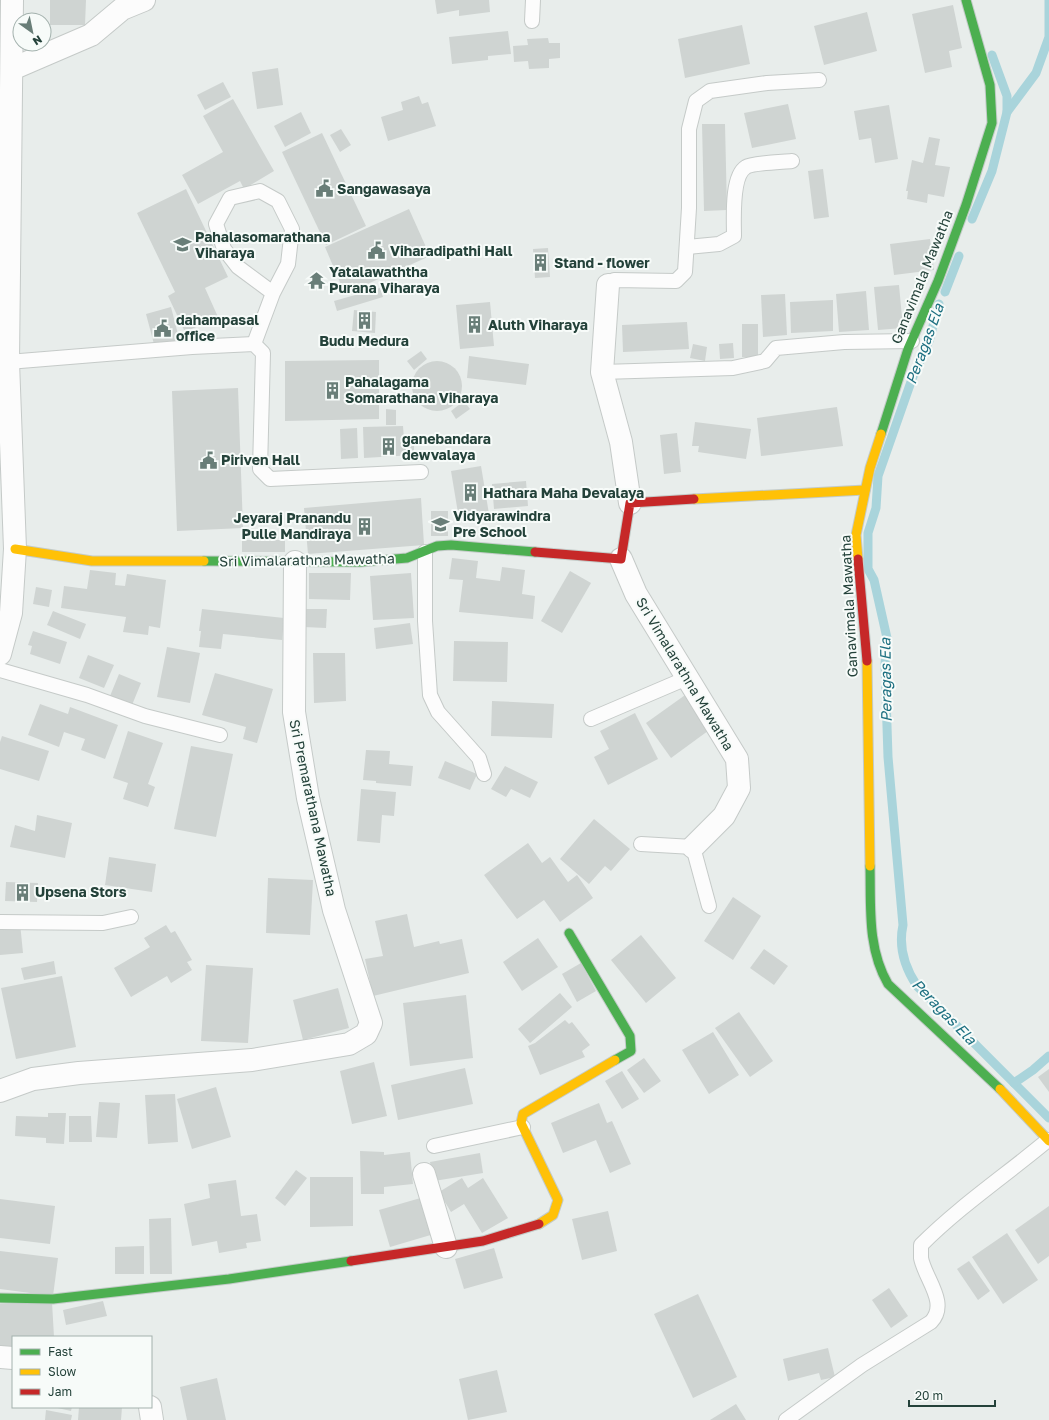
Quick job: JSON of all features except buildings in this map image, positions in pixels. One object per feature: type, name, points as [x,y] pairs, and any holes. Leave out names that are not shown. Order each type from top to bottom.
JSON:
[{"type":"street","points":[[0,654],[11,613],[14,549],[4,363],[12,69],[12,0]]},
{"type":"street","points":[[12,69],[91,35],[122,9],[144,0]]},
{"type":"street","name":"Ganavimala Mawatha","points":[[966,0],[990,85],[992,123],[966,205],[912,342],[870,468],[856,535],[867,661],[871,926],[874,958],[880,972],[888,984],[1011,1100],[1048,1140]]},
{"type":"street","points":[[608,285],[602,372],[621,442],[630,503],[621,559]]},
{"type":"street","points":[[630,503],[865,490]]},
{"type":"street","name":"Sri Vimalarathna Mawatha","points":[[14,549],[92,561],[360,562],[407,558],[438,546],[451,545],[621,559],[636,594],[737,759],[739,788],[724,816],[693,847]]},
{"type":"street","name":"Sri Premarathana Mawatha","points":[[0,1091],[33,1079],[79,1073],[252,1060],[349,1044],[366,1034],[371,1023],[334,910],[308,798],[294,712],[295,562]]},
{"type":"street","points":[[0,1298],[53,1298],[222,1280],[483,1241],[513,1233],[540,1223],[552,1215],[558,1200],[521,1123],[523,1114],[631,1051],[630,1036],[569,933]]},
{"type":"street","points":[[424,1174],[446,1247]]},
{"type":"street","points":[[0,1357],[12,1358]]},
{"type":"street","points":[[150,1408],[152,1420]]},
{"type":"lane","points":[[532,21],[533,0]]},
{"type":"lane","points":[[608,285],[614,280],[676,281],[685,272],[689,208],[689,129],[696,101],[710,91],[767,83],[819,80]]},
{"type":"lane","points":[[687,247],[719,244],[734,236],[736,189],[739,173],[746,166],[792,161]]},
{"type":"lane","points":[[254,344],[273,294],[288,264],[292,229],[278,201],[260,191],[230,198],[216,224],[224,249],[238,267],[273,294]]},
{"type":"lane","points":[[602,372],[733,368],[765,361],[776,348],[844,342],[912,342]]},
{"type":"lane","points":[[4,363],[192,347],[254,344],[263,353],[260,469],[270,480],[421,472]]},
{"type":"lane","points":[[425,552],[425,621],[430,695],[438,712],[478,758],[484,774]]},
{"type":"lane","points":[[0,670],[87,695],[145,716],[220,735]]},
{"type":"lane","points":[[591,719],[687,678]]},
{"type":"lane","points":[[641,844],[693,847],[709,906]]},
{"type":"lane","points":[[0,922],[103,923],[131,916]]},
{"type":"lane","points":[[434,1146],[523,1127]]},
{"type":"lane","points":[[786,1420],[862,1365],[932,1322],[936,1317],[939,1306],[921,1258],[922,1245],[942,1225],[978,1194],[1002,1178],[1048,1140]]},
{"type":"waterway","points":[[1007,112],[1036,73],[1049,37],[1049,0]]},
{"type":"waterway","name":"Peragas Ela","points":[[972,219],[992,171],[1007,112],[1007,96],[992,55]]},
{"type":"waterway","name":"Peragas Ela","points":[[945,292],[959,256]]},
{"type":"waterway","name":"Peragas Ela","points":[[939,304],[929,341],[912,379],[878,476],[876,508],[868,533],[868,569],[874,580],[887,638],[885,664],[888,757],[903,925],[901,942],[902,950],[906,965],[917,986],[1049,1118]]},
{"type":"waterway","points":[[1014,1083],[1033,1070],[1049,1056]]},
{"type":"traffic: fast","points":[[881,434],[908,349],[938,281],[966,205],[992,123],[990,85],[966,0]]},
{"type":"traffic: fast","points":[[204,561],[360,562],[407,558],[437,546],[451,545],[535,552]]},
{"type":"traffic: fast","points":[[870,866],[873,941],[876,956],[888,984],[1000,1089]]},
{"type":"traffic: fast","points":[[569,933],[630,1036],[631,1051],[615,1060]]},
{"type":"traffic: fast","points":[[0,1298],[53,1299],[229,1279],[351,1261]]},
{"type":"traffic: slow","points":[[858,559],[856,535],[870,468],[881,434]]},
{"type":"traffic: slow","points":[[694,499],[865,490]]},
{"type":"traffic: slow","points":[[15,549],[92,561],[204,561]]},
{"type":"traffic: slow","points":[[867,661],[870,866]]},
{"type":"traffic: slow","points":[[539,1224],[553,1215],[558,1200],[521,1123],[523,1114],[615,1060]]},
{"type":"traffic: slow","points":[[1000,1089],[1049,1141]]},
{"type":"traffic: jam","points":[[535,552],[621,559],[630,503],[694,499]]},
{"type":"traffic: jam","points":[[858,559],[867,661]]},
{"type":"traffic: jam","points":[[351,1261],[483,1241],[539,1224]]},
{"type":"place","name":"Sangawasaya","points":[[324,189]]},
{"type":"place","name":"Pahalasomarathana Viharaya","points":[[182,245]]},
{"type":"place","name":"Viharadipathi Hall","points":[[377,251]]},
{"type":"place","name":"Stand - flower","points":[[541,263]]},
{"type":"place","name":"Yatalawaththa Purana Viharaya","points":[[316,280]]},
{"type":"place","name":"Budu Medura","points":[[364,321]]},
{"type":"place","name":"Aluth Viharaya","points":[[475,325]]},
{"type":"place","name":"dahampasal office","points":[[163,328]]},
{"type":"place","name":"Pahalagama Somarathana Viharaya","points":[[332,390]]},
{"type":"place","name":"ganebandara dewvalaya","points":[[389,447]]},
{"type":"place","name":"Piriven Hall","points":[[208,460]]},
{"type":"place","name":"Hathara Maha Devalaya","points":[[470,493]]},
{"type":"place","name":"Vidyarawindra Pre School","points":[[440,524]]},
{"type":"place","name":"Jeyaraj Pranandu Pulle Mandiraya","points":[[364,526]]},
{"type":"place","name":"Upsena Stors","points":[[22,892]]}]
